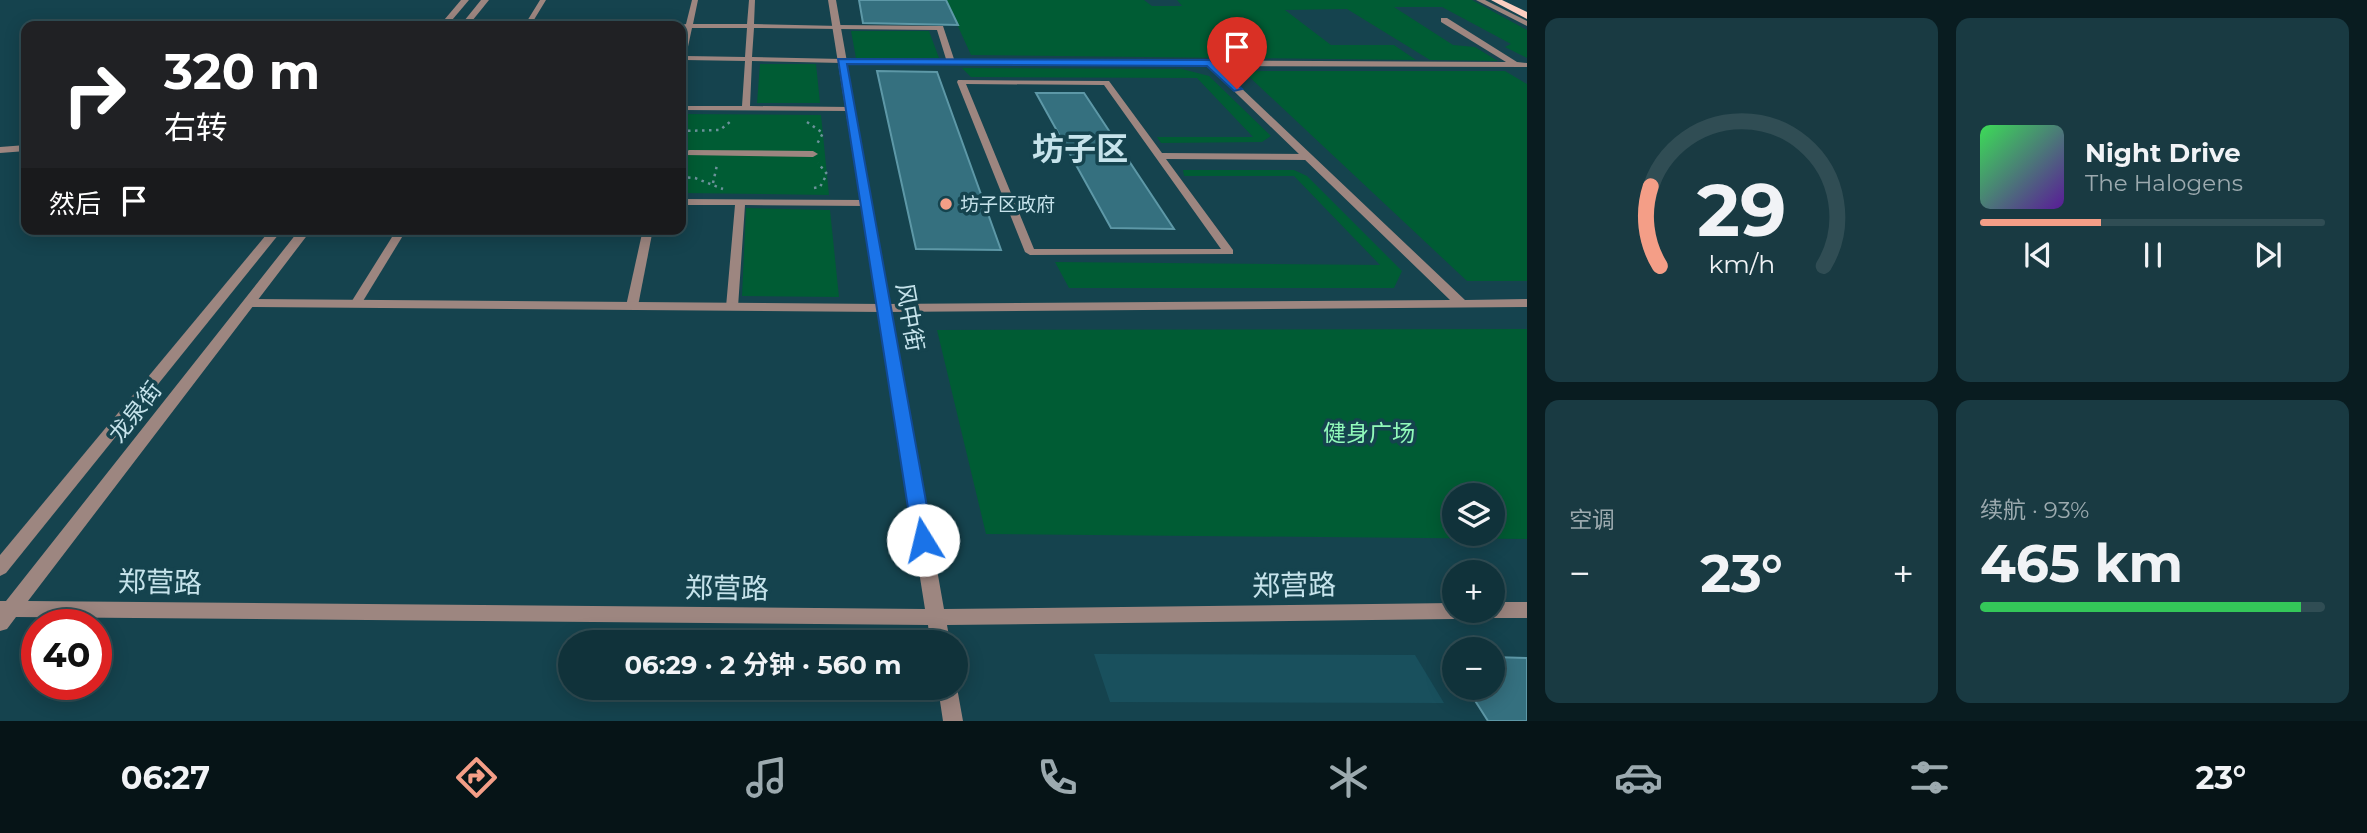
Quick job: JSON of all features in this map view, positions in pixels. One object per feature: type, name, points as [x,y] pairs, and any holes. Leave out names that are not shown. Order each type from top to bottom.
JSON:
[{"type":"main road","points":[[1494,0],[1527,16]]},
{"type":"street","points":[[447,21],[465,0]]},
{"type":"street","points":[[468,21],[485,0]]},
{"type":"street","name":"风中街","points":[[832,0],[938,630]]},
{"type":"street","points":[[1480,0],[1527,24]]},
{"type":"street","points":[[1444,20],[1527,72]]},
{"type":"street","points":[[838,27],[940,28],[951,62]]},
{"type":"street","points":[[842,61],[1527,65]]},
{"type":"street","points":[[1210,63],[1462,304]]},
{"type":"street","points":[[0,150],[21,148]]},
{"type":"street","points":[[686,156],[813,154]]},
{"type":"street","name":"龙泉街","points":[[0,568],[272,235]]},
{"type":"street","name":"龙泉街","points":[[4,614],[301,235]]},
{"type":"street","points":[[248,303],[884,308],[1527,303]]},
{"type":"street","points":[[1505,610],[1527,610]]},
{"type":"street","name":"郑营路","points":[[4,614],[936,617],[1442,611]]},
{"type":"street","points":[[950,700],[953,721]]},
{"type":"lane","points":[[530,21],[543,0]]},
{"type":"lane","points":[[686,23],[695,0]]},
{"type":"lane","points":[[746,109],[752,0]]},
{"type":"lane","points":[[686,26],[838,27]]},
{"type":"lane","points":[[686,59],[842,61]]},
{"type":"lane","points":[[961,82],[1106,83],[1159,156],[1229,252],[1030,252],[961,82]]},
{"type":"lane","points":[[686,108],[850,109]]},
{"type":"lane","points":[[1159,156],[1308,157]]},
{"type":"lane","points":[[686,202],[866,202]]},
{"type":"lane","points":[[732,307],[740,202]]},
{"type":"lane","points":[[356,304],[398,235]]},
{"type":"lane","points":[[632,306],[647,235]]},
{"type":"shaded area","points":[[1094,654],[1415,655],[1444,703],[1110,702]]},
{"type":"green space","points":[[946,0],[1144,0],[1152,6],[1182,6],[1177,0],[1472,0],[1527,30],[1527,58],[1505,47],[1511,44],[1442,7],[1394,7],[1453,45],[1475,47],[1498,61],[1430,60],[1347,9],[1285,10],[1331,45],[1394,45],[1416,60],[971,55]]},
{"type":"green space","points":[[851,31],[929,31],[939,58],[856,58]]},
{"type":"green space","points":[[760,64],[816,64],[820,103],[757,103]]},
{"type":"green space","points":[[962,68],[1182,69],[1209,76],[1271,136],[1262,142],[1161,143],[1157,137],[1253,137],[1197,78],[971,77]]},
{"type":"green space","points":[[1243,71],[1505,71],[1527,84],[1527,281],[1467,281]]},
{"type":"green space","points":[[686,114],[821,115],[829,195],[686,193]]},
{"type":"green space","points":[[1183,170],[1294,170],[1307,176],[1402,271],[1394,288],[1069,288],[1055,262],[1380,265],[1294,176],[1184,176]]},
{"type":"green space","points":[[746,208],[830,210],[839,297],[742,296]]},
{"type":"green space","name":"健身广场","points":[[1527,329],[1527,539],[1505,539],[1505,483],[1442,483],[1442,538],[986,534],[937,330]]},
{"type":"building","points":[[859,0],[946,0],[958,25],[863,23]]},
{"type":"building","name":"坊子区政府","points":[[877,71],[937,72],[1001,250],[916,249]]},
{"type":"building","name":"坊子区政府","points":[[1036,93],[1084,93],[1174,229],[1111,228]]},
{"type":"building","points":[[1505,657],[1527,658],[1527,721],[1488,721],[1475,700],[1505,700]]},
{"type":"place","name":"坊子区政府","points":[[946,204]]},
{"type":"district","name":"坊子区","points":[[1080,149]]},
{"type":"route","points":[[923,540],[842,61],[1210,63],[1237,89]]}]
